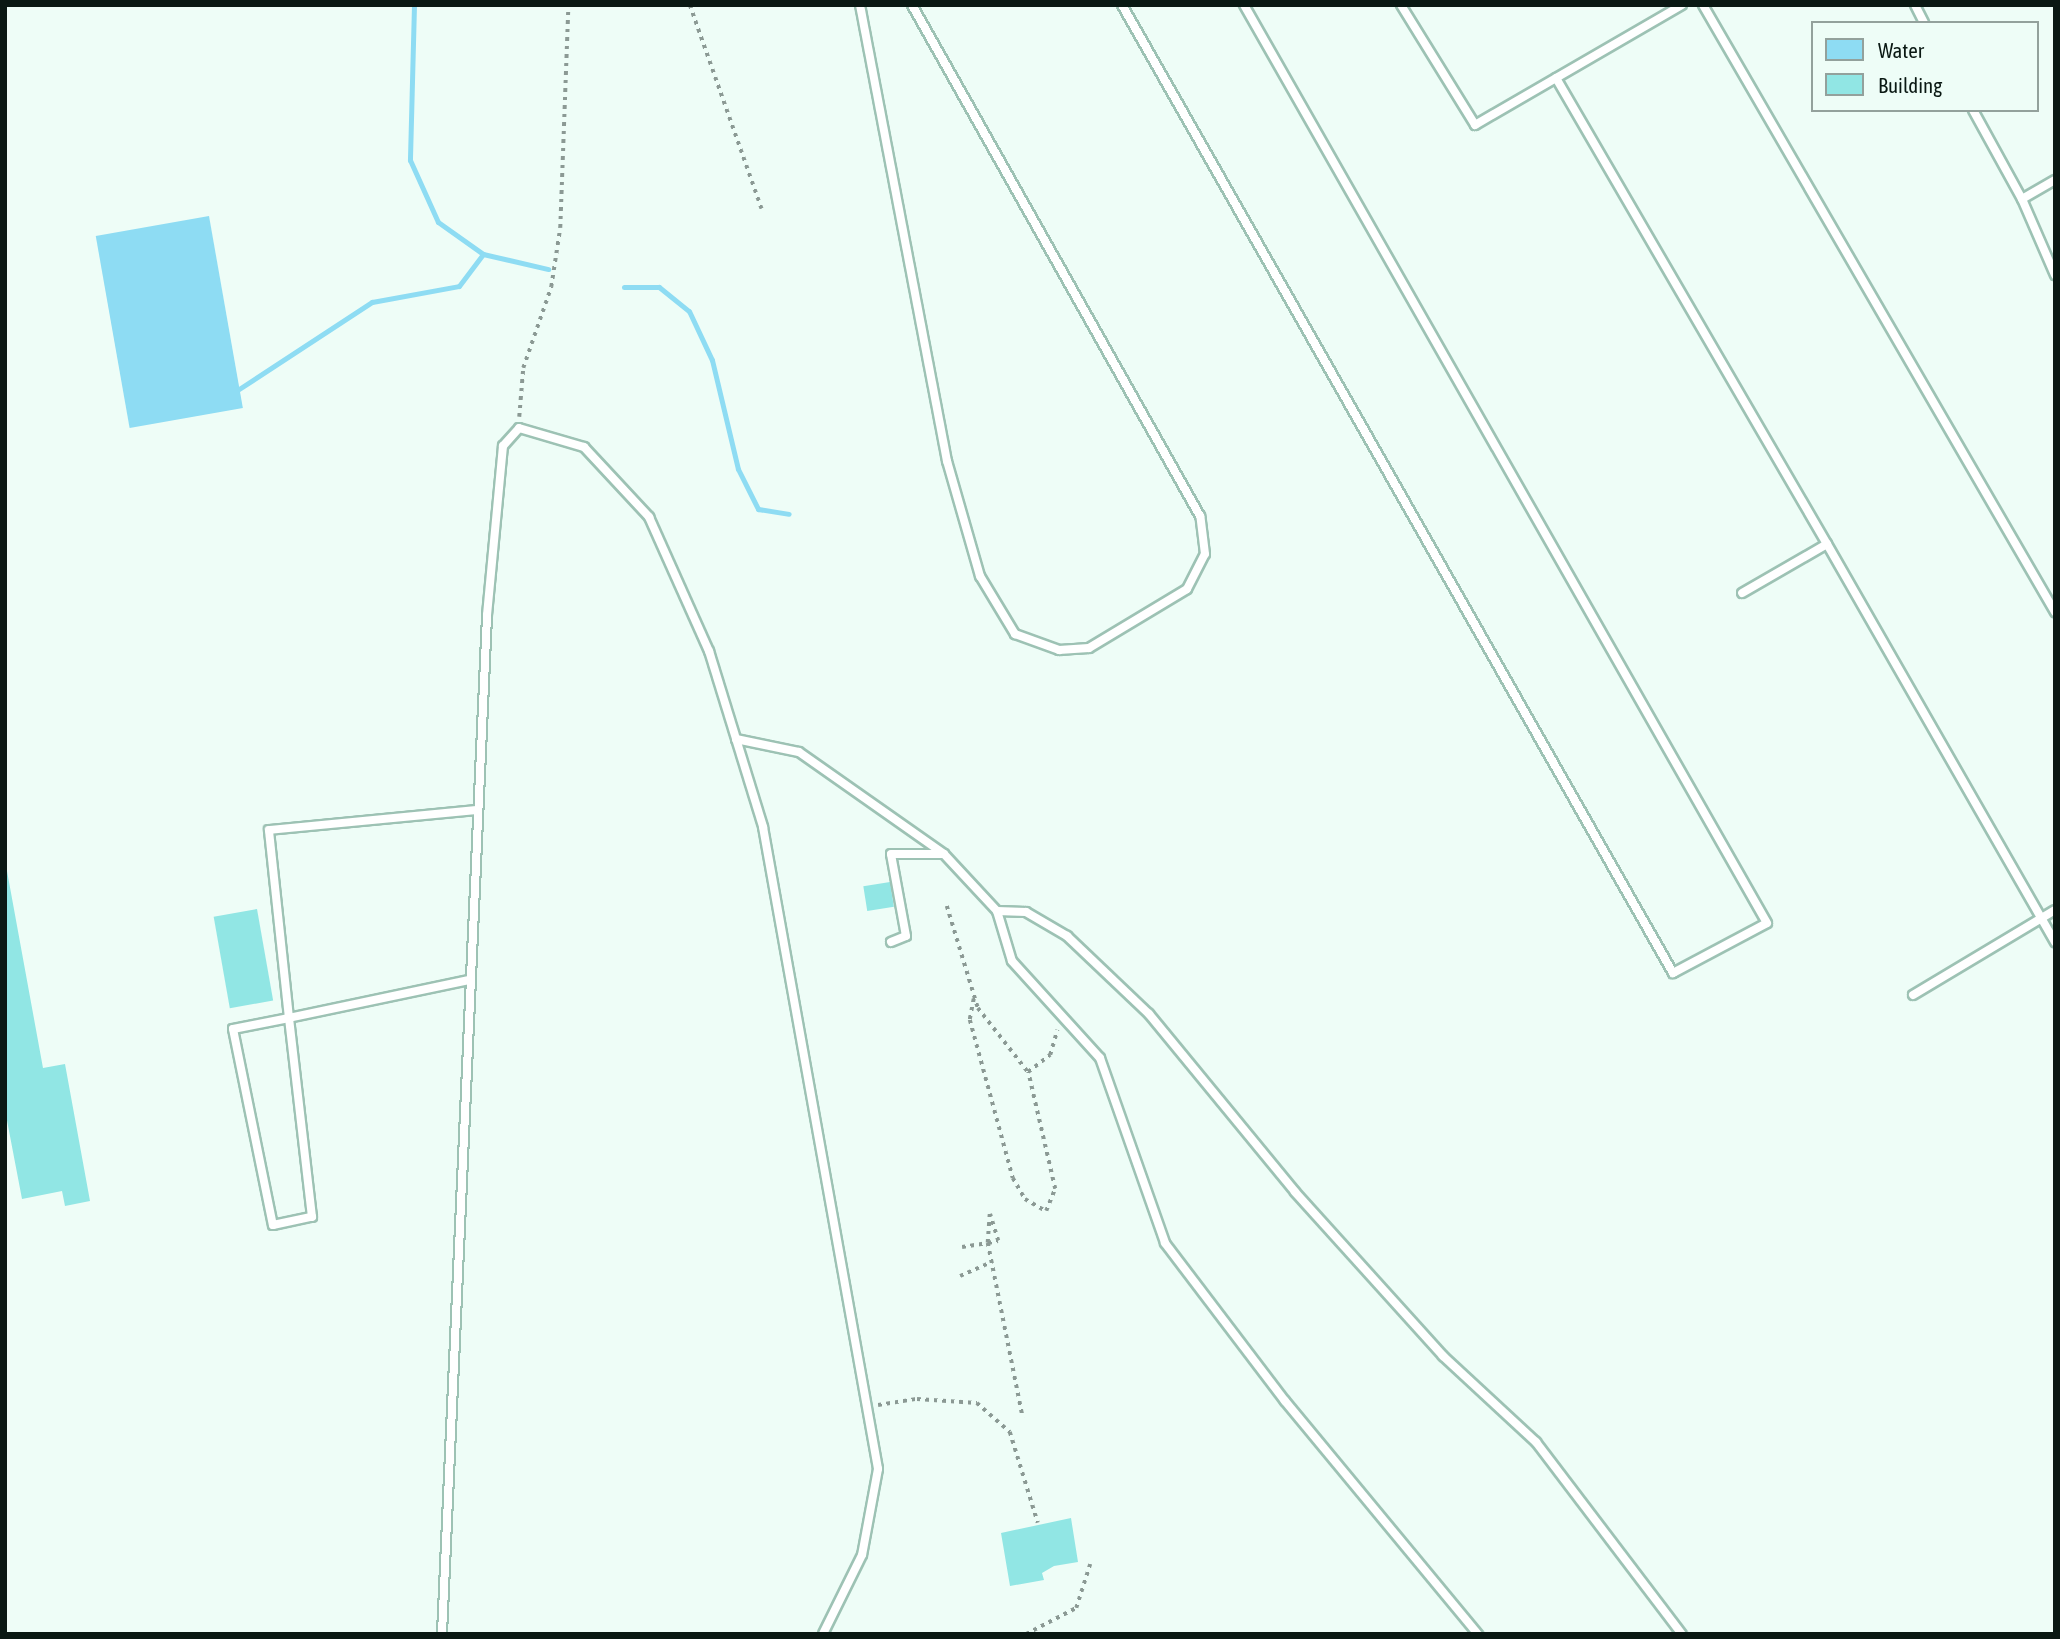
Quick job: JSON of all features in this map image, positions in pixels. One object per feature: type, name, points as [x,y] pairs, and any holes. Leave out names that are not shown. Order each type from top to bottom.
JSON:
[{"type":"lane","points":[[860,5],[947,461],[980,576],[1015,634],[1059,650],[1089,648],[1188,589],[1205,554],[1200,516],[912,5]]},
{"type":"lane","points":[[1122,5],[1674,973],[1767,923],[1244,5]]},
{"type":"lane","points":[[1401,5],[1475,125],[1682,5]]},
{"type":"lane","points":[[1703,5],[2055,612]]},
{"type":"lane","points":[[1914,5],[1923,21]]},
{"type":"lane","points":[[1556,78],[2055,942]]},
{"type":"lane","points":[[1974,112],[2022,199],[2055,275]]},
{"type":"lane","points":[[2022,199],[2055,180]]},
{"type":"lane","points":[[442,1634],[475,810],[502,446],[519,428],[583,447],[649,517],[709,651],[763,827],[878,1469],[864,1543],[823,1634]]},
{"type":"lane","points":[[1742,593],[1827,544]]},
{"type":"lane","points":[[736,739],[799,752],[944,854],[997,911],[1012,961],[1059,1019],[1100,1058],[1165,1243],[1284,1401],[1478,1634]]},
{"type":"lane","points":[[470,980],[289,1018],[233,1029],[273,1225],[312,1217],[289,1018],[269,830],[475,810]]},
{"type":"lane","points":[[891,942],[905,936],[891,854],[944,854]]},
{"type":"lane","points":[[1913,995],[2055,910]]},
{"type":"lane","points":[[997,911],[1026,912],[1067,936],[1149,1014],[1341,1243],[1464,1378],[1536,1442],[1682,1634]]},
{"type":"path","points":[[519,428],[523,368],[551,287],[560,228],[568,5]]},
{"type":"path","points":[[690,5],[762,209]]},
{"type":"path","points":[[947,906],[974,999],[1028,1072],[1055,1189],[1046,1211],[1025,1199],[1013,1178],[970,1020],[974,999]]},
{"type":"path","points":[[1028,1072],[1051,1055],[1059,1019]]},
{"type":"path","points":[[962,1247],[988,1243],[998,1241],[988,1214],[988,1243],[1023,1418]]},
{"type":"path","points":[[960,1276],[992,1262]]},
{"type":"path","points":[[868,1406],[917,1399],[977,1403],[1010,1432],[1038,1524]]},
{"type":"path","points":[[1026,1634],[1076,1608],[1090,1564]]},
{"type":"water","points":[[209,216],[243,408],[130,428],[96,236]]},
{"type":"building","points":[[7,871],[43,1068],[65,1064],[90,1201],[65,1206],[62,1191],[22,1199],[5,1110]]},
{"type":"building","points":[[890,882],[894,907],[867,911],[863,886]]},
{"type":"building","points":[[257,909],[273,1001],[230,1008],[214,917]]},
{"type":"building","points":[[1071,1518],[1078,1562],[1054,1566],[1042,1573],[1044,1580],[1010,1586],[1001,1533]]},
{"type":"waterway","points":[[414,5],[410,160],[438,222],[483,254],[548,269]]},
{"type":"waterway","points":[[239,389],[372,302],[459,286],[483,254]]},
{"type":"waterway","points":[[624,287],[659,287],[689,311],[712,360],[738,469],[758,509],[789,514]]}]
